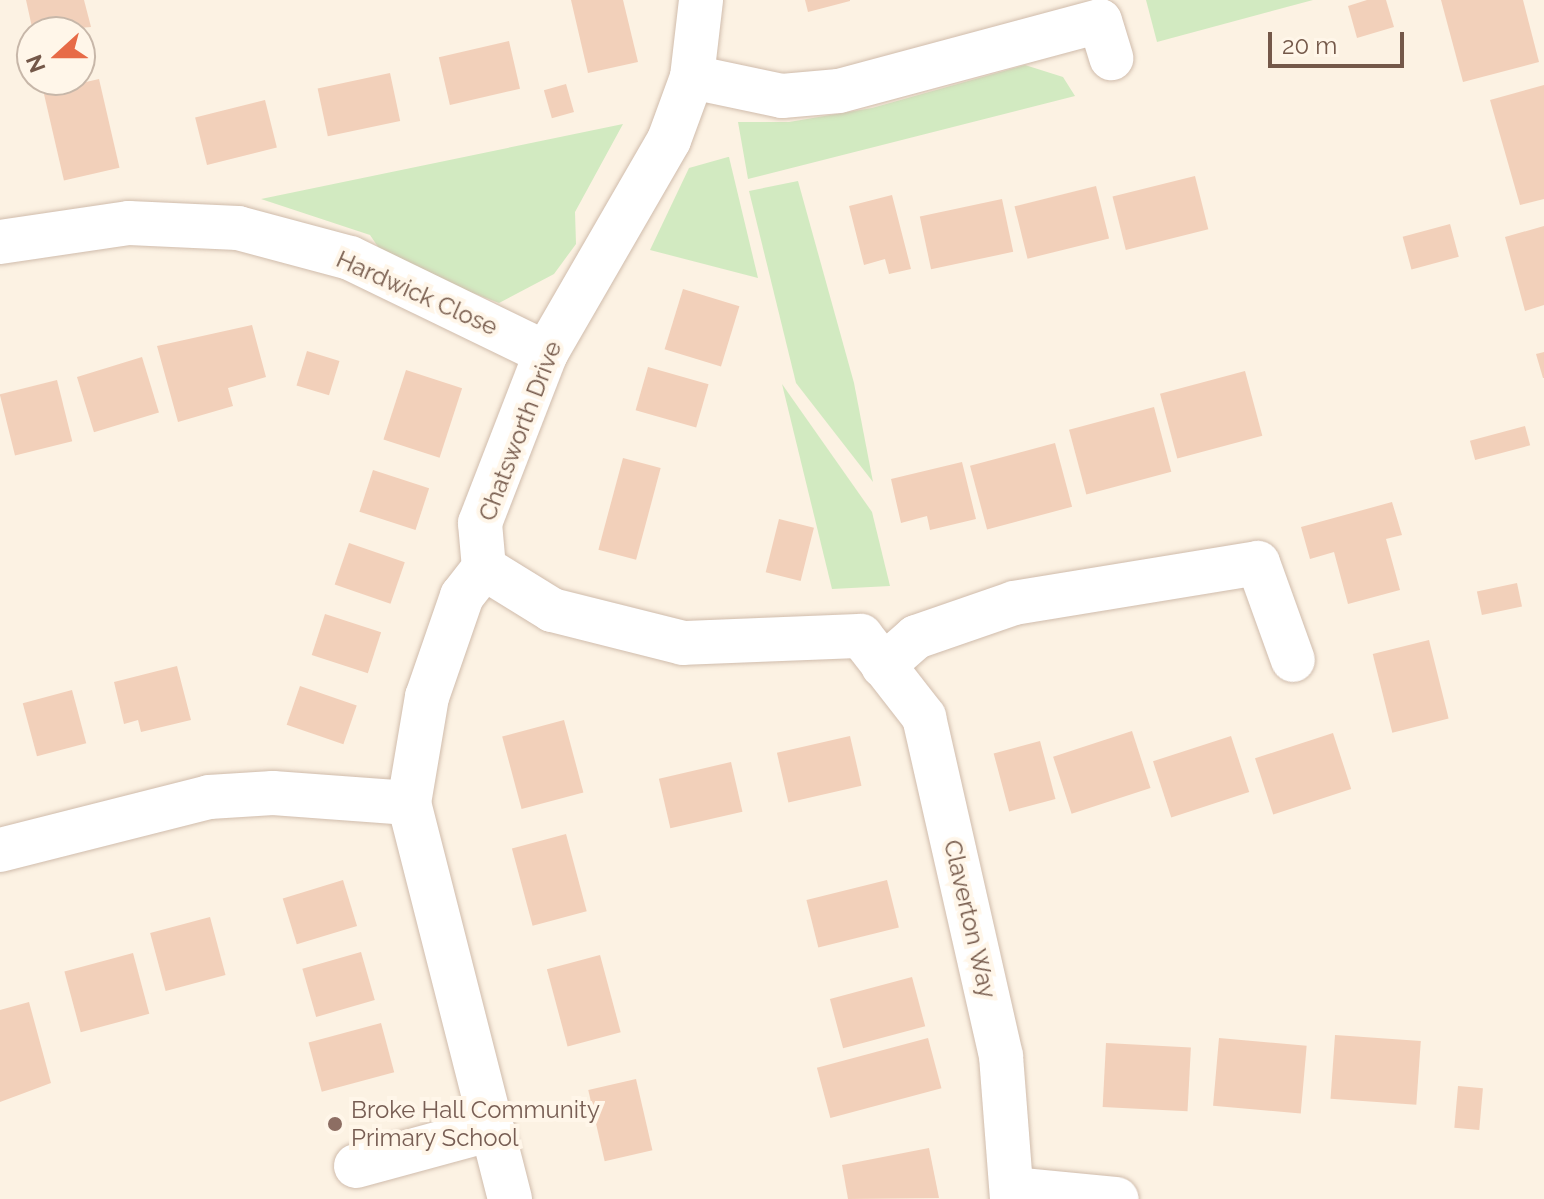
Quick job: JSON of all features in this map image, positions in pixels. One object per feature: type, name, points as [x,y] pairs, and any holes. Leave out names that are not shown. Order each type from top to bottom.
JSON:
[{"type":"street","name":"Chatsworth Drive","points":[[484,568],[480,523],[546,353],[669,140],[692,77],[701,0]]},
{"type":"street","points":[[692,77],[782,96],[839,91],[1100,21],[1111,58]]},
{"type":"street","name":"Hardwick Close","points":[[0,242],[129,223],[238,228],[350,258],[546,353]]},
{"type":"street","points":[[883,666],[916,637],[1014,603],[1258,563],[1293,660]]},
{"type":"street","points":[[484,568],[462,596],[427,697],[409,803],[510,1199]]},
{"type":"street","name":"Claverton Way","points":[[484,568],[552,610],[683,643],[861,636],[924,717],[1001,1056],[1013,1194],[1117,1199]]},
{"type":"street","points":[[0,850],[209,797],[273,793],[409,803]]},
{"type":"street","points":[[356,1166],[492,1129]]},
{"type":"green space","points":[[1146,0],[1313,0],[1157,42]]},
{"type":"green space","points":[[1025,65],[1063,77],[1075,96],[748,179],[738,122],[789,122],[872,108]]},
{"type":"green space","points":[[623,124],[575,212],[576,244],[554,274],[499,303],[387,260],[370,235],[261,199]]},
{"type":"green space","points":[[729,157],[758,278],[650,250],[689,168]]},
{"type":"green space","points":[[798,181],[854,383],[873,482],[796,383],[749,191]]},
{"type":"green space","points":[[782,384],[872,512],[890,586],[832,589]]},
{"type":"building","points":[[26,0],[84,0],[88,16],[30,16]]},
{"type":"building","points":[[571,0],[623,0],[638,62],[588,73]]},
{"type":"building","points":[[805,0],[850,0],[850,1],[808,12]]},
{"type":"building","points":[[1367,0],[1386,0],[1394,27],[1357,38],[1348,6]]},
{"type":"building","points":[[1441,0],[1523,0],[1539,62],[1463,82]]},
{"type":"building","points":[[509,41],[520,89],[450,105],[439,57]]},
{"type":"building","points":[[390,73],[400,121],[328,136],[318,88]]},
{"type":"building","points":[[99,79],[119,168],[64,180],[44,96],[96,96],[96,80]]},
{"type":"building","points":[[566,84],[574,112],[552,118],[544,90]]},
{"type":"building","points":[[1544,85],[1544,199],[1520,205],[1490,100]]},
{"type":"building","points":[[265,100],[277,148],[207,165],[195,117]]},
{"type":"building","points":[[1195,176],[1208,229],[1126,250],[1113,197]]},
{"type":"building","points":[[1096,186],[1109,238],[1028,259],[1014,206]]},
{"type":"building","points":[[892,195],[911,269],[889,274],[885,259],[864,265],[849,206]]},
{"type":"building","points":[[1002,199],[1013,252],[931,269],[920,216]]},
{"type":"building","points":[[1450,224],[1459,257],[1411,270],[1403,237]]},
{"type":"building","points":[[1544,226],[1544,305],[1525,311],[1505,237]]},
{"type":"building","points":[[683,289],[739,306],[721,366],[665,349]]},
{"type":"building","points":[[252,325],[266,377],[228,388],[233,406],[178,422],[157,346]]},
{"type":"building","points":[[307,351],[340,361],[329,395],[296,385]]},
{"type":"building","points":[[1544,352],[1544,378],[1543,378],[1536,354]]},
{"type":"building","points":[[142,357],[159,412],[94,432],[77,377]]},
{"type":"building","points":[[648,367],[709,384],[696,428],[636,410]]},
{"type":"building","points":[[406,370],[462,388],[440,458],[383,439]]},
{"type":"building","points":[[1245,371],[1262,436],[1177,458],[1160,394]]},
{"type":"building","points":[[57,380],[72,441],[15,455],[0,394]]},
{"type":"building","points":[[1154,407],[1171,472],[1086,494],[1069,430]]},
{"type":"building","points":[[1525,426],[1530,445],[1475,460],[1470,441]]},
{"type":"building","points":[[1055,443],[1072,507],[987,530],[970,466]]},
{"type":"building","points":[[623,458],[661,468],[636,560],[598,550]]},
{"type":"building","points":[[962,462],[976,519],[930,530],[927,516],[901,523],[891,479]]},
{"type":"building","points":[[373,470],[429,488],[416,530],[359,512]]},
{"type":"building","points":[[1392,502],[1402,535],[1386,539],[1400,590],[1348,604],[1334,552],[1310,559],[1301,527]]},
{"type":"building","points":[[779,519],[814,528],[801,581],[766,572]]},
{"type":"building","points":[[349,543],[405,562],[390,604],[335,585]]},
{"type":"building","points":[[1517,583],[1522,606],[1482,615],[1477,592]]},
{"type":"building","points":[[325,614],[381,632],[368,673],[312,655]]},
{"type":"building","points":[[1429,640],[1449,719],[1392,733],[1373,654]]},
{"type":"building","points":[[177,666],[191,720],[141,732],[138,720],[124,724],[114,682]]},
{"type":"building","points":[[300,686],[357,706],[343,744],[287,725]]},
{"type":"building","points":[[72,690],[86,743],[37,756],[23,703]]},
{"type":"building","points":[[564,720],[583,792],[522,809],[502,737]]},
{"type":"building","points":[[1132,731],[1151,788],[1072,814],[1053,757]]},
{"type":"building","points":[[1333,733],[1351,789],[1273,814],[1255,758]]},
{"type":"building","points":[[850,736],[861,786],[788,803],[777,753]]},
{"type":"building","points":[[1231,736],[1249,792],[1171,817],[1153,761]]},
{"type":"building","points":[[1040,741],[1056,799],[1009,811],[994,753]]},
{"type":"building","points":[[731,762],[742,812],[670,828],[659,779]]},
{"type":"building","points":[[566,834],[587,911],[533,926],[512,848]]},
{"type":"building","points":[[343,880],[357,926],[297,944],[283,898]]},
{"type":"building","points":[[887,880],[899,928],[818,948],[806,900]]},
{"type":"building","points":[[210,917],[226,975],[166,991],[150,933]]},
{"type":"building","points":[[361,952],[375,1000],[316,1017],[302,969]]},
{"type":"building","points":[[133,953],[149,1014],[81,1032],[64,971]]},
{"type":"building","points":[[600,955],[621,1032],[568,1047],[547,969]]},
{"type":"building","points":[[912,977],[925,1026],[843,1048],[830,999]]},
{"type":"building","points":[[29,1002],[51,1083],[0,1102],[0,1010]]},
{"type":"building","points":[[381,1023],[394,1072],[322,1092],[309,1042]]},
{"type":"building","points":[[1335,1035],[1421,1041],[1416,1105],[1331,1099]]},
{"type":"building","points":[[928,1038],[941,1088],[830,1118],[817,1068]]},
{"type":"building","points":[[1219,1038],[1307,1046],[1301,1113],[1213,1106]]},
{"type":"building","points":[[1106,1043],[1191,1047],[1188,1111],[1103,1107]]},
{"type":"building","points":[[636,1079],[652,1150],[605,1161],[588,1090]]},
{"type":"building","points":[[1458,1086],[1483,1088],[1479,1130],[1454,1128]]},
{"type":"building","points":[[929,1148],[939,1198],[848,1199],[842,1165]]},
{"type":"place","name":"Broke Hall Community Primary School","points":[[335,1124]]}]
